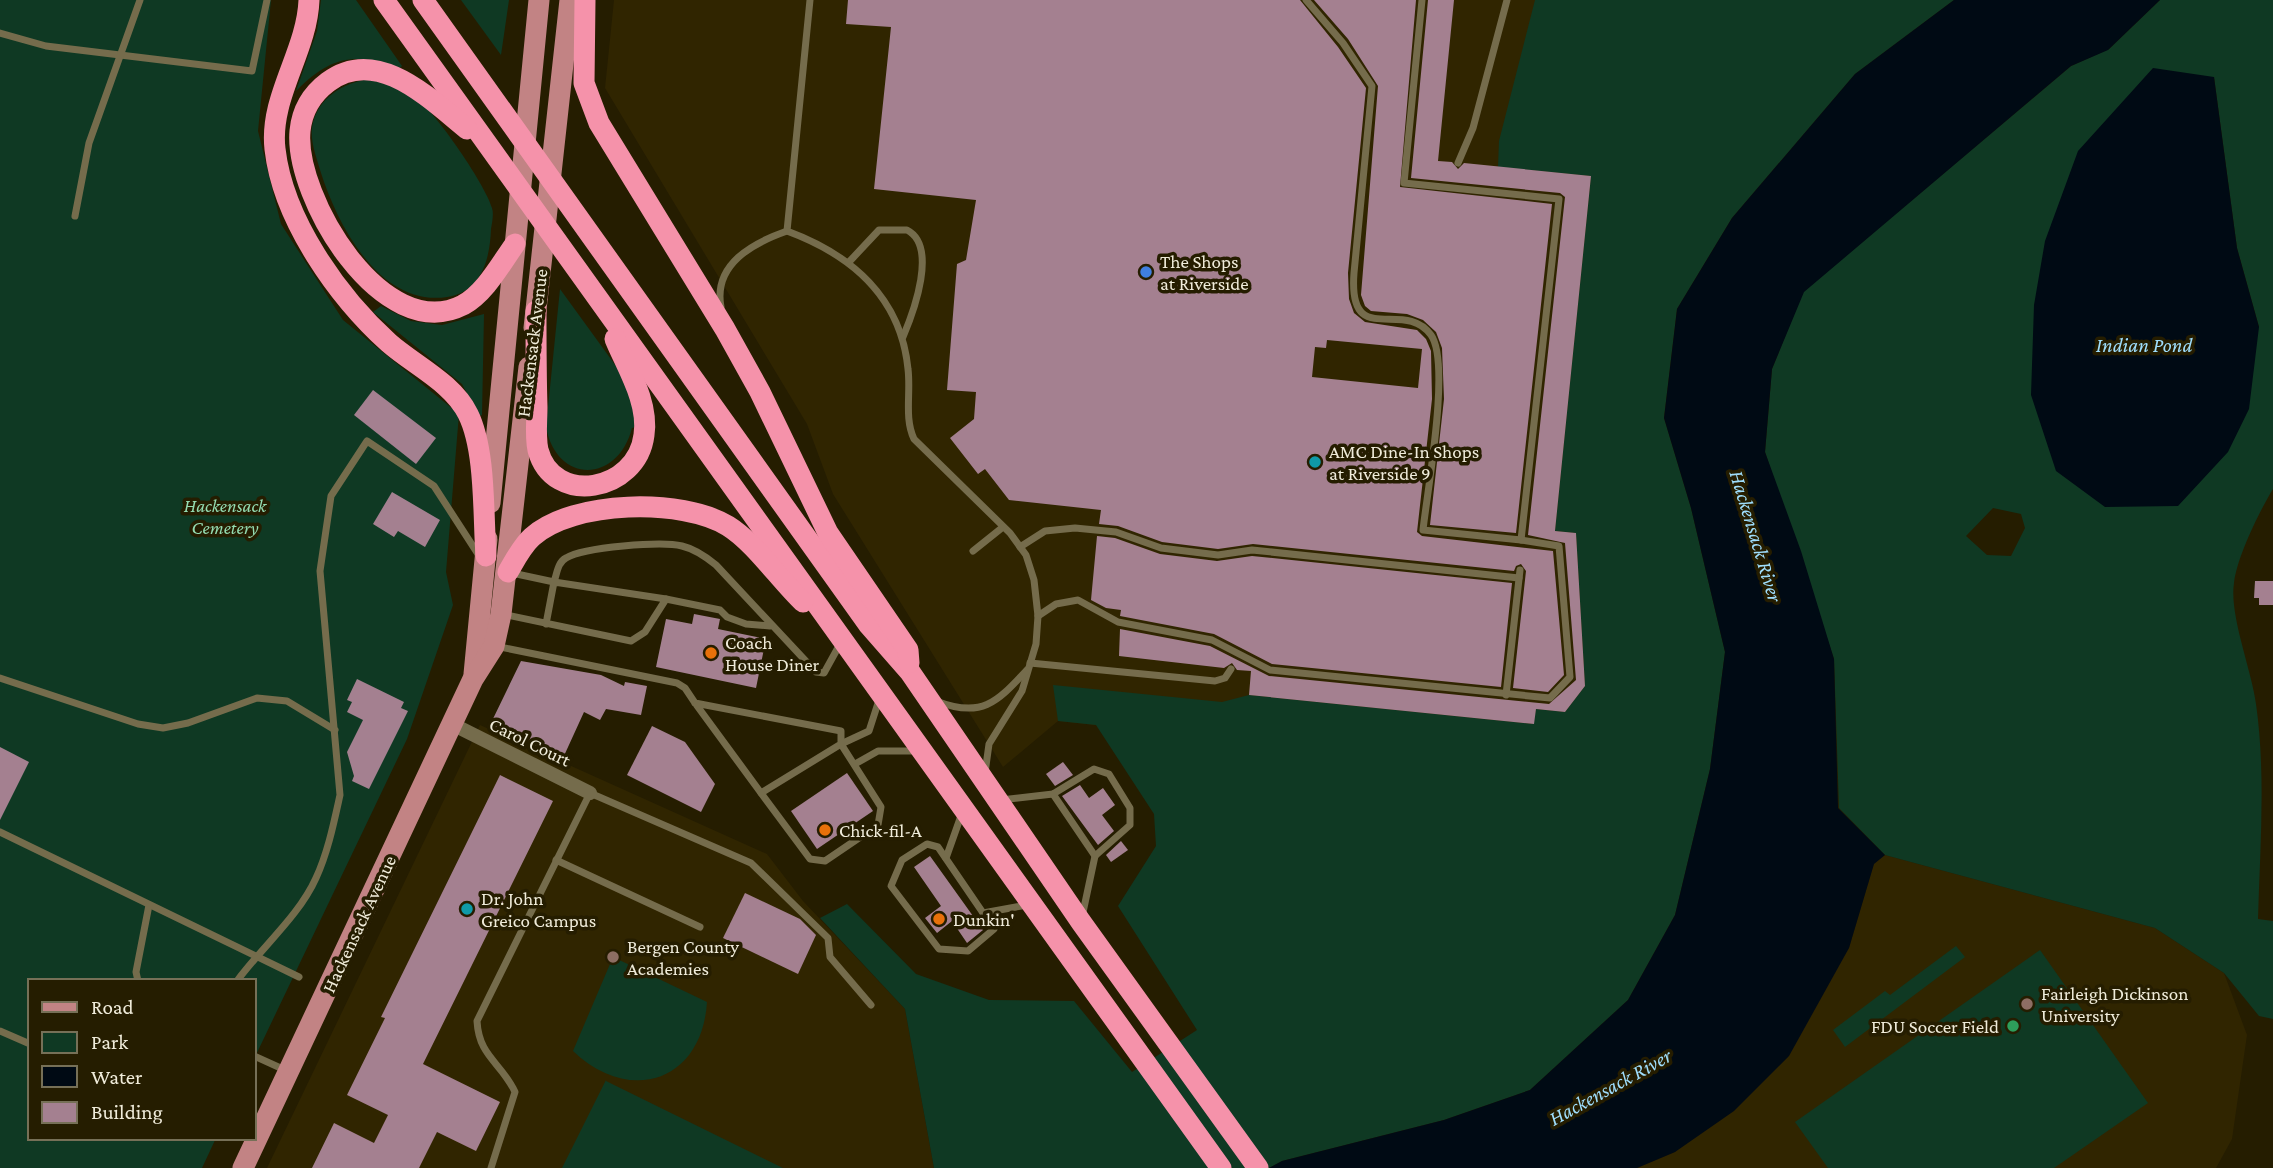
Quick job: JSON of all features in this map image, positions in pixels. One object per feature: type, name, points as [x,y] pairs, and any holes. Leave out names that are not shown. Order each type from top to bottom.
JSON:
[{"type":"highway","points":[[309,0],[303,39],[275,124],[275,153],[281,177],[304,233],[344,296],[390,344],[456,396],[469,415],[475,435],[486,563]]},
{"type":"highway","points":[[384,0],[1221,1168]]},
{"type":"highway","points":[[423,0],[868,624],[910,672],[1081,922],[1258,1168]]},
{"type":"highway","points":[[585,0],[582,63],[590,102],[608,140],[760,392],[828,533],[908,650],[910,672]]},
{"type":"highway","points":[[487,145],[409,85],[385,72],[369,69],[340,74],[319,89],[304,112],[300,132],[312,188],[343,250],[371,284],[400,302],[418,310],[438,311],[462,305],[491,278],[514,244]]},
{"type":"highway","points":[[536,311],[538,451],[551,470],[567,481],[585,486],[602,485],[628,470],[644,435],[639,395],[599,302]]},
{"type":"highway","points":[[508,572],[533,536],[562,522],[621,508],[680,508],[713,518],[740,534],[774,575],[842,640]]},
{"type":"main road","name":"Hackensack Avenue","points":[[473,679],[539,0]]},
{"type":"main road","name":"Hackensack Avenue","points":[[243,1168],[454,725],[473,679],[494,646],[508,572],[570,0]]},
{"type":"street","name":"Carol Court","points":[[454,725],[590,793]]},
{"type":"lane","points":[[75,216],[89,143],[140,0]]},
{"type":"lane","points":[[0,33],[46,46],[252,71],[267,0]]},
{"type":"lane","points":[[787,231],[810,0]]},
{"type":"lane","points":[[1038,616],[1056,604],[1078,600],[1118,621],[1212,640],[1270,670],[1550,698],[1570,677],[1559,546],[1423,530],[1440,379],[1434,344],[1431,335],[1421,326],[1373,318],[1361,314],[1355,306],[1352,297],[1372,86],[1343,43],[1306,0]]},
{"type":"lane","points":[[1422,0],[1404,183],[1559,199],[1521,540]]},
{"type":"lane","points":[[1458,163],[1473,128],[1507,0]]},
{"type":"lane","points":[[849,262],[879,230],[907,230],[920,241],[923,250],[920,276],[911,318],[902,337]]},
{"type":"lane","points":[[724,329],[720,302],[722,286],[729,268],[744,251],[787,231],[831,250],[849,262],[879,292],[902,337],[909,372],[909,427],[914,439],[1003,527],[1026,555],[1034,580],[1038,616],[1036,644],[1022,691],[989,744],[985,778]]},
{"type":"lane","points":[[238,979],[293,913],[316,879],[340,795],[320,571],[331,496],[367,441],[434,486],[486,563]]},
{"type":"lane","points":[[972,551],[1003,527]]},
{"type":"lane","points":[[1020,547],[1045,531],[1074,528],[1116,532],[1145,545],[1219,555],[1252,550],[1519,574],[1506,695]]},
{"type":"lane","points":[[546,624],[559,565],[566,558],[611,548],[678,545],[702,554],[716,565],[816,672],[824,673],[842,640]]},
{"type":"lane","points":[[508,572],[720,610],[727,617],[746,624],[771,626]]},
{"type":"lane","points":[[501,614],[631,641],[645,632],[666,599]]},
{"type":"lane","points":[[494,646],[677,682],[685,688],[695,703],[810,859],[825,861],[878,825],[881,807],[841,744],[841,731],[695,703]]},
{"type":"lane","points":[[1029,666],[1215,681],[1225,678],[1231,669]]},
{"type":"lane","points":[[927,698],[955,708],[974,709],[999,700],[1029,666]]},
{"type":"lane","points":[[0,678],[138,724],[163,728],[188,723],[257,698],[287,701],[335,730]]},
{"type":"lane","points":[[761,793],[841,744],[869,731],[881,693]]},
{"type":"lane","points":[[855,764],[878,751],[922,751]]},
{"type":"lane","points":[[1000,800],[1053,794],[1094,769],[1109,774],[1130,808],[1130,825],[1095,856],[1081,922]]},
{"type":"lane","points":[[491,1168],[515,1092],[508,1077],[478,1042],[477,1021],[590,793],[751,863],[828,938],[830,957],[871,1005]]},
{"type":"lane","points":[[1053,794],[1095,856]]},
{"type":"lane","points":[[946,858],[964,807]]},
{"type":"lane","points":[[0,832],[299,977]]},
{"type":"lane","points":[[927,844],[938,847],[946,858],[994,929],[968,951],[939,949],[891,886],[902,860],[927,844]]},
{"type":"lane","points":[[556,860],[700,927]]},
{"type":"lane","points":[[983,913],[1032,904]]},
{"type":"lane","points":[[138,979],[136,972],[149,905]]},
{"type":"lane","points":[[0,1031],[28,1043]]},
{"type":"lane","points":[[256,1057],[289,1072]]},
{"type":"shaded area","points":[[614,0],[1579,0],[1677,309],[1664,418],[1725,652],[1515,769],[1058,721],[1003,767],[833,494],[807,424],[605,88]]},
{"type":"shaded area","name":"Bergen County Academies","points":[[480,725],[767,854],[803,901],[905,1009],[934,1168],[267,1168]]},
{"type":"shaded area","name":"Fairleigh Dickinson University","points":[[1885,855],[2155,928],[2224,973],[2247,1035],[2232,1139],[2216,1168],[1637,1168],[1675,1152],[1849,948],[1874,863]]},
{"type":"green space","name":"Hackensack Cemetery","points":[[0,0],[271,0],[258,131],[281,224],[343,320],[459,414],[446,572],[453,605],[407,739],[256,1055],[256,979],[28,979],[28,1140],[215,1140],[202,1168],[0,1168]]},
{"type":"green space","points":[[321,0],[356,0],[402,66],[400,68],[369,60],[344,60],[321,70],[296,91],[317,31]]},
{"type":"green space","points":[[461,0],[509,0],[501,55]]},
{"type":"green space","points":[[1535,0],[1954,0],[1855,74],[1732,218],[1677,309],[1664,418],[1691,508],[1725,652],[1710,769],[1675,915],[1628,1000],[1530,1090],[1444,1120],[1282,1161],[1269,1168],[934,1168],[905,1009],[820,918],[847,904],[916,974],[989,1000],[1074,1001],[1132,1072],[1197,1030],[1118,906],[1156,846],[1154,814],[1096,725],[1058,721],[1053,685],[1222,702],[1249,695],[1533,724],[1536,709],[1565,712],[1585,686],[1576,533],[1555,531],[1591,176],[1498,167],[1499,141]]},
{"type":"green space","points":[[2160,0],[2273,0],[2273,489],[2244,548],[2236,572],[2233,596],[2254,691],[2259,730],[2262,811],[2258,919],[2273,921],[2273,1019],[2259,1016],[2224,973],[2155,928],[1885,855],[1839,808],[1834,659],[1765,452],[1772,369],[1803,292],[2071,66],[2109,49]],"holes":[[[2214,77],[2237,248],[2259,327],[2034,305]],[[1993,508],[2021,514],[2025,528],[2011,556],[1987,555],[1966,536]]]},
{"type":"green space","points":[[369,79],[409,92],[418,99],[456,146],[488,197],[493,216],[486,262],[476,281],[459,294],[423,297],[401,289],[382,276],[365,259],[338,216],[321,173],[313,144],[312,127],[325,100],[341,88]]},
{"type":"green space","points":[[560,289],[621,373],[632,396],[636,427],[632,428],[625,446],[614,459],[602,467],[588,470],[574,467],[562,459],[552,446],[546,427]]},
{"type":"green space","points":[[381,306],[411,321],[442,325],[484,314],[482,415],[479,416],[462,384],[373,312]]},
{"type":"green space","points":[[1956,946],[1965,957],[1845,1047],[1833,1030],[1885,991],[1890,995]]},
{"type":"green space","name":"FDU Soccer Field","points":[[2040,950],[2148,1103],[2054,1168],[1828,1168],[1795,1122]]},
{"type":"green space","points":[[613,957],[707,1002],[702,1029],[692,1051],[677,1067],[659,1077],[639,1080],[617,1077],[595,1068],[573,1051]]},
{"type":"green space","points":[[606,1081],[783,1168],[562,1168]]},
{"type":"water","name":"Hackensack River","points":[[1954,0],[2160,0],[2108,50],[2071,66],[1804,292],[1772,369],[1765,452],[1801,551],[1834,659],[1838,808],[1885,855],[1874,864],[1849,948],[1789,1056],[1734,1111],[1675,1152],[1637,1168],[1269,1168],[1282,1161],[1444,1120],[1530,1090],[1628,1000],[1675,915],[1710,769],[1725,652],[1691,508],[1664,418],[1677,309],[1732,218],[1855,74]]},
{"type":"water","name":"Indian Pond","points":[[2153,68],[2214,77],[2237,248],[2259,327],[2249,409],[2228,452],[2178,506],[2105,507],[2056,471],[2031,395],[2034,305],[2045,241],[2078,151]]},
{"type":"building","name":"The Shops at Riverside","points":[[848,0],[1300,0],[1338,47],[1366,88],[1348,273],[1349,299],[1354,313],[1365,322],[1417,330],[1426,339],[1431,351],[1432,399],[1417,532],[1422,536],[1553,551],[1564,675],[1548,692],[1513,688],[1526,571],[1521,564],[1516,566],[1514,571],[1253,544],[1218,549],[1162,542],[1118,526],[1099,524],[1101,510],[1009,500],[985,469],[978,474],[950,438],[974,419],[976,392],[947,390],[957,264],[966,260],[976,200],[874,189],[891,27],[846,24]],"holes":[[[1327,340],[1422,349],[1418,388],[1312,377],[1315,347],[1326,348]]]},
{"type":"building","points":[[1314,0],[1416,0],[1400,187],[1552,204],[1516,533],[1430,525],[1444,399],[1442,348],[1436,332],[1423,320],[1407,314],[1371,311],[1365,306],[1361,295],[1378,86],[1348,39]]},
{"type":"building","points":[[1428,0],[1454,0],[1438,161],[1452,162],[1458,169],[1464,163],[1591,176],[1555,531],[1576,533],[1585,686],[1565,712],[1536,709],[1534,724],[1249,695],[1251,671],[1237,670],[1232,663],[1224,668],[1119,656],[1120,629],[1210,646],[1269,676],[1549,704],[1576,680],[1565,543],[1528,535],[1565,197],[1560,193],[1411,178]]},
{"type":"building","points":[[373,390],[436,438],[416,464],[354,415]]},
{"type":"building","points":[[392,492],[440,520],[425,547],[398,531],[394,537],[373,524]]},
{"type":"building","points":[[1097,536],[1115,538],[1160,554],[1217,561],[1252,556],[1512,583],[1501,687],[1272,664],[1214,634],[1120,616],[1121,610],[1106,608],[1091,600]]},
{"type":"building","points":[[2255,581],[2273,581],[2273,605],[2259,605],[2259,598],[2254,598]]},
{"type":"building","name":"Coach House Diner","points":[[694,614],[720,619],[718,629],[766,639],[756,688],[656,667],[666,619],[692,624]]},
{"type":"building","points":[[521,661],[601,675],[624,686],[625,682],[647,686],[641,715],[606,709],[600,720],[584,712],[563,758],[490,725]]},
{"type":"building","points":[[357,679],[404,702],[401,708],[408,711],[369,789],[352,781],[354,776],[347,752],[363,720],[347,712],[352,702],[347,700]]},
{"type":"building","points":[[652,726],[685,742],[715,784],[701,812],[627,775]]},
{"type":"building","points":[[0,747],[29,762],[0,820]]},
{"type":"building","points":[[1063,762],[1073,775],[1055,786],[1046,774]]},
{"type":"building","name":"Chick-fil-A","points":[[847,773],[873,811],[817,849],[791,811]]},
{"type":"building","name":"Dr. John Greico Campus","points":[[500,775],[553,801],[423,1064],[500,1102],[476,1151],[437,1132],[419,1168],[312,1168],[334,1123],[374,1143],[388,1115],[347,1095],[385,1018],[381,1017]]},
{"type":"building","points":[[1080,785],[1089,798],[1103,788],[1115,805],[1102,815],[1114,831],[1098,845],[1062,796]]},
{"type":"building","points":[[1121,841],[1128,850],[1111,862],[1106,855]]},
{"type":"building","points":[[930,856],[983,930],[967,943],[952,921],[937,933],[925,918],[941,906],[914,867]]},
{"type":"building","points":[[745,893],[800,919],[816,935],[798,974],[723,938]]},
{"type":"place","name":"The Shops at Riverside","points":[[1146,272]]},
{"type":"place","name":"AMC Dine-In Shops at Riverside 9","points":[[1315,462]]},
{"type":"place","name":"Coach House Diner","points":[[711,653]]},
{"type":"place","name":"Chick-fil-A","points":[[825,830]]},
{"type":"place","name":"Dr. John Greico Campus","points":[[467,909]]},
{"type":"place","name":"Dunkin'","points":[[939,919]]},
{"type":"place","name":"Bergen County Academies","points":[[613,957]]},
{"type":"place","name":"Fairleigh Dickinson University","points":[[2027,1004]]},
{"type":"place","name":"FDU Soccer Field","points":[[2013,1026]]}]
